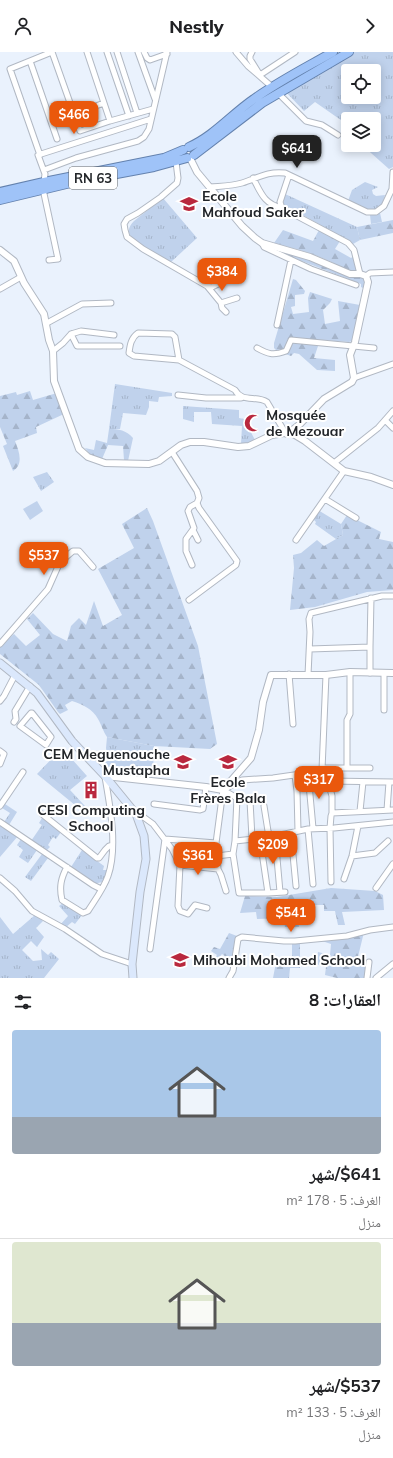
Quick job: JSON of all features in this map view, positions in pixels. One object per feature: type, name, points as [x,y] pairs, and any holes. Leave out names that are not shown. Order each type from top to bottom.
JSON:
[{"type":"highway","name":"RN 63","points":[[0,200],[43,186],[164,158],[204,138],[271,86],[334,52]]},
{"type":"highway","name":"RN 63","points":[[0,192],[79,181],[176,162],[190,157],[278,93],[349,52]]},
{"type":"highway","points":[[186,148],[183,155],[190,157]]},
{"type":"main road","points":[[0,663],[37,692],[72,742],[105,776],[136,814],[144,836],[146,859],[140,892],[132,964],[133,978]]},
{"type":"street","points":[[49,260],[58,259],[43,186],[45,174],[38,156],[40,155],[10,69],[52,52],[80,131],[153,109]]},
{"type":"street","points":[[87,52],[110,121]]},
{"type":"street","points":[[107,52],[129,116]]},
{"type":"street","points":[[116,52],[137,113]]},
{"type":"street","points":[[138,52],[156,100]]},
{"type":"street","points":[[144,52],[146,58],[150,60],[167,53]]},
{"type":"street","points":[[236,52],[248,66],[271,86]]},
{"type":"street","points":[[252,52],[250,59],[260,75]]},
{"type":"street","points":[[260,75],[295,52]]},
{"type":"street","points":[[44,170],[76,158],[144,137],[149,129],[167,53]]},
{"type":"street","points":[[30,61],[57,139]]},
{"type":"street","points":[[278,93],[306,121],[322,125],[338,135]]},
{"type":"street","points":[[74,114],[104,103]]},
{"type":"street","points":[[40,155],[151,119]]},
{"type":"street","points":[[190,157],[197,172],[242,226],[262,243],[264,247],[310,269],[356,285]]},
{"type":"street","points":[[176,162],[178,178],[177,183],[161,197],[127,219],[124,224],[125,230],[128,237],[143,249],[207,286],[221,303],[222,308],[226,312]]},
{"type":"street","points":[[210,187],[237,184],[270,173],[289,175],[367,212],[376,212],[384,206],[392,189],[393,172]]},
{"type":"street","points":[[282,208],[280,202],[289,175]]},
{"type":"street","points":[[253,178],[266,200],[273,206],[282,208],[348,243],[354,250],[363,275],[368,282],[355,342],[352,346],[350,355],[354,378]]},
{"type":"street","points":[[262,243],[310,257],[350,274],[363,275],[370,273],[393,272]]},
{"type":"street","points":[[0,250],[14,261],[24,283],[41,307],[53,351],[54,381],[74,438],[83,453],[96,461],[105,464],[142,464],[159,461],[180,445],[190,442],[249,446],[272,435],[288,433],[300,424],[324,399],[345,388],[354,378],[393,364]]},
{"type":"street","points":[[277,325],[291,260]]},
{"type":"street","points":[[207,286],[212,286],[222,282],[228,270],[215,262],[211,265]]},
{"type":"street","points":[[0,289],[21,277]]},
{"type":"street","points":[[221,303],[237,298]]},
{"type":"street","points":[[46,323],[82,304],[111,303]]},
{"type":"street","points":[[53,351],[64,343],[71,334],[81,331],[114,335]]},
{"type":"street","points":[[71,334],[77,346],[120,346]]},
{"type":"street","points":[[178,360],[175,337],[172,334],[138,334],[134,336],[129,353],[134,356],[178,360],[235,390],[241,398]]},
{"type":"street","points":[[257,348],[269,354],[279,353],[286,351],[291,340],[374,348]]},
{"type":"street","points":[[178,395],[206,398],[262,399],[267,402],[288,433],[305,441],[344,472],[371,477],[393,486]]},
{"type":"street","points":[[334,463],[378,428],[393,411]]},
{"type":"street","points":[[385,420],[393,428]]},
{"type":"street","points":[[172,452],[197,491],[199,498],[197,503],[199,508],[237,561],[236,565],[189,600]]},
{"type":"street","points":[[296,540],[344,472]]},
{"type":"street","points":[[324,499],[356,518]]},
{"type":"street","points":[[192,565],[187,554],[186,538],[193,530],[194,524],[188,511],[190,507],[197,503]]},
{"type":"street","points":[[193,530],[198,540]]},
{"type":"street","points":[[0,644],[48,589],[60,562],[73,551],[79,551],[94,568]]},
{"type":"street","points":[[308,675],[310,649],[309,619],[311,613],[371,598],[393,596]]},
{"type":"street","points":[[370,673],[371,598]]},
{"type":"street","points":[[310,649],[370,648]]},
{"type":"street","points":[[347,768],[347,720],[350,714],[350,672]]},
{"type":"street","points":[[226,891],[218,869],[216,843],[223,790],[251,758],[263,702],[271,675],[326,675],[350,672],[393,674]]},
{"type":"street","points":[[289,674],[293,724]]},
{"type":"street","points":[[384,674],[384,710]]},
{"type":"street","points":[[0,701],[15,675]]},
{"type":"street","points":[[322,775],[326,675]]},
{"type":"street","points":[[14,722],[16,720],[15,711],[30,686]]},
{"type":"street","points":[[0,690],[5,694]]},
{"type":"street","points":[[32,713],[51,738],[45,745],[20,726],[32,713]]},
{"type":"street","points":[[0,751],[4,754],[0,764]]},
{"type":"street","points":[[322,768],[370,768]]},
{"type":"street","points":[[0,806],[23,772]]},
{"type":"street","points":[[223,790],[242,780],[273,778],[308,773],[322,775],[328,781],[332,796],[330,828],[331,882]]},
{"type":"street","points":[[308,773],[313,884]]},
{"type":"street","points":[[295,775],[298,831]]},
{"type":"street","points":[[67,867],[61,878],[60,892],[62,900],[85,913],[88,911],[109,874],[112,845],[110,811],[105,776],[206,787],[223,790],[237,798],[250,801],[252,838]]},
{"type":"street","points":[[328,781],[391,782],[387,810]]},
{"type":"street","points":[[360,811],[363,782]]},
{"type":"street","points":[[154,804],[200,810],[203,809],[206,787]]},
{"type":"street","points":[[237,798],[233,854],[239,893],[282,892],[273,837],[268,831],[264,806]]},
{"type":"street","points":[[332,813],[393,810]]},
{"type":"street","points":[[42,814],[97,858],[99,858],[109,846],[112,845]]},
{"type":"street","points":[[136,814],[142,816],[153,824],[165,838],[180,865],[178,906],[180,911],[188,914],[195,905],[207,908]]},
{"type":"street","points":[[0,822],[101,889]]},
{"type":"street","points":[[235,841],[252,838],[260,839],[273,837],[310,829],[393,822]]},
{"type":"street","points":[[344,879],[352,856],[358,826]]},
{"type":"street","points":[[290,834],[296,886]]},
{"type":"street","points":[[165,838],[216,843]]},
{"type":"street","points":[[150,949],[165,838]]},
{"type":"street","points":[[260,839],[268,893]]},
{"type":"street","points":[[352,856],[375,853],[388,841]]},
{"type":"street","points":[[217,856],[233,854]]},
{"type":"street","points":[[376,888],[393,864]]},
{"type":"street","points":[[180,865],[218,869]]},
{"type":"street","points":[[0,878],[15,891],[32,910],[65,929],[102,954],[132,964]]},
{"type":"street","points":[[229,978],[233,971],[238,939],[242,936],[284,941],[300,941],[347,936],[370,930],[393,927]]},
{"type":"street","points":[[367,978],[369,962]]},
{"type":"street","points":[[376,978],[393,964]]},
{"type":"green space","points":[[341,52],[393,52],[393,167],[389,169],[370,152],[381,152],[381,112],[341,112],[341,120],[315,102],[304,111],[284,90]]},
{"type":"green space","points":[[365,182],[378,187],[372,190],[373,194],[376,196],[385,195],[381,207],[376,209],[367,209],[348,201],[352,190]]},
{"type":"green space","points":[[285,194],[357,227],[360,240],[353,244],[283,204]]},
{"type":"green space","points":[[163,198],[197,238],[171,262],[148,250],[132,239],[129,231],[130,226],[134,221]]},
{"type":"green space","points":[[380,213],[382,222],[371,224],[370,215]]},
{"type":"green space","points":[[393,220],[393,233],[360,240],[357,227]]},
{"type":"green space","points":[[283,230],[313,241],[319,230],[340,241],[335,249],[351,258],[354,256],[358,272],[347,270],[309,253],[274,243]]},
{"type":"green space","points":[[272,247],[365,279],[365,289],[361,287],[361,284],[271,249]]},
{"type":"green space","points":[[293,279],[296,280],[305,291],[304,294],[295,295],[295,306],[291,307],[293,314],[309,312],[308,298],[310,292],[332,299],[323,310],[325,324],[340,321],[338,301],[360,305],[354,340],[349,342],[320,340],[314,358],[335,360],[335,371],[317,370],[299,354],[294,353],[291,356],[277,351],[274,348],[274,343]]},
{"type":"green space","points":[[115,384],[172,393],[172,396],[159,397],[158,402],[149,401],[149,407],[146,415],[123,413],[120,429],[109,429]]},
{"type":"green space","points":[[30,391],[33,400],[57,393],[64,414],[36,427],[37,433],[15,441],[20,461],[19,465],[13,471],[3,446],[7,444],[0,427],[0,396],[16,392],[17,395]]},
{"type":"green space","points":[[183,406],[239,410],[239,418],[244,419],[255,440],[249,443],[241,444],[242,426],[212,424],[211,412],[194,412],[194,422],[183,419]]},
{"type":"green space","points":[[109,429],[122,430],[133,438],[128,461],[124,460],[123,446],[108,445],[102,459],[90,454],[85,448],[94,450],[96,440],[107,443]]},
{"type":"green space","points":[[47,472],[54,482],[41,491],[33,477]]},
{"type":"green space","points":[[37,501],[43,511],[30,520],[23,509]]},
{"type":"green space","points":[[147,508],[198,646],[217,744],[210,749],[154,746],[107,737],[96,715],[90,710],[83,705],[72,701],[65,705],[68,710],[60,714],[39,685],[0,654],[0,646],[14,634],[26,646],[40,635],[27,619],[33,613],[53,634],[67,641],[71,626],[79,618],[86,625],[94,601],[103,626],[122,615],[98,569],[134,548],[122,524]]},
{"type":"green space","points":[[318,510],[341,524],[343,535],[336,539],[315,524],[316,522],[312,518]]},
{"type":"green space","points":[[347,515],[381,532],[379,539],[393,542],[393,590],[367,592],[315,607],[290,610],[294,568],[293,555],[301,553],[317,540],[324,546],[343,535],[341,524]]},
{"type":"green space","points":[[107,737],[154,746],[153,774],[109,768],[103,765],[108,760],[106,748]]},
{"type":"green space","points":[[62,748],[87,776],[70,790],[85,806],[81,810],[37,774]]},
{"type":"green space","points":[[5,804],[17,812],[9,825],[4,822],[10,813],[2,808]]},
{"type":"green space","points":[[42,818],[61,832],[56,839],[53,837],[48,845],[50,847],[46,851],[31,841],[42,825],[39,823]]},
{"type":"green space","points":[[0,824],[18,836],[0,857]]},
{"type":"green space","points":[[21,839],[37,850],[28,863],[19,857],[23,850],[17,845]]},
{"type":"green space","points":[[82,850],[104,866],[103,870],[108,870],[103,882],[93,884],[71,867]]},
{"type":"green space","points":[[42,854],[48,858],[31,881],[25,877]]},
{"type":"green space","points":[[331,888],[375,891],[383,895],[384,910],[342,912],[345,925],[338,925],[335,911],[324,911],[324,905],[312,905],[312,912],[297,913],[299,927],[285,927],[284,918],[257,919],[256,912],[240,913],[245,896],[277,897]]},
{"type":"green space","points":[[63,903],[82,915],[75,924],[72,922],[65,928],[60,925],[68,916],[59,906]]},
{"type":"green space","points":[[35,915],[43,921],[36,928],[44,937],[37,947],[31,941],[22,950],[33,961],[42,960],[41,949],[48,955],[51,952],[59,959],[44,978],[0,978],[0,917],[13,934]]},
{"type":"green space","points":[[364,932],[357,961],[368,963],[365,978],[337,978],[325,975],[326,967],[316,964],[318,952],[330,955],[331,944],[322,941]]},
{"type":"green space","points":[[229,933],[237,936],[233,962],[222,954],[214,964],[212,962],[217,955],[211,951],[214,947],[220,949]]},
{"type":"green space","points":[[292,943],[300,943],[300,968],[290,968],[289,978],[273,978],[277,957],[292,958]]},
{"type":"place","name":"Ecole Mahfoud Saker","points":[[189,204]]},
{"type":"place","name":"Mosquée de Mezouar","points":[[253,423]]},
{"type":"place","name":"CEM Meguenouche Mustapha","points":[[183,762]]},
{"type":"place","name":"Ecole Frères Bala","points":[[228,762]]},
{"type":"place","name":"CESI Computing School","points":[[91,790]]},
{"type":"place","name":"Mihoubi Mohamed School","points":[[180,960]]}]
